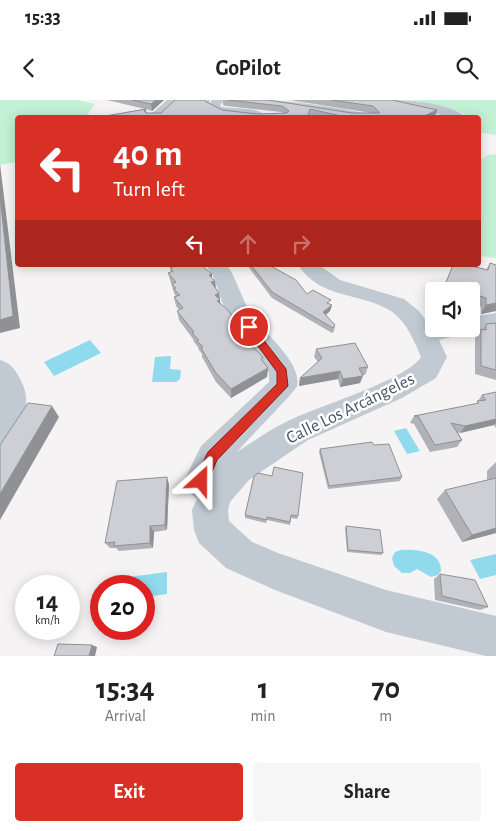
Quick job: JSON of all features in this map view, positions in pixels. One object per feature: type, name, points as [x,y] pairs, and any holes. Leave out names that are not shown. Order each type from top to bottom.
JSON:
[{"type":"street","points":[[158,115],[173,100]]},
{"type":"street","points":[[218,100],[213,106],[224,111],[262,115]]},
{"type":"street","points":[[260,100],[317,107],[356,115]]},
{"type":"street","points":[[399,100],[455,115]]},
{"type":"street","points":[[216,493],[201,481],[212,456],[267,399],[283,386],[282,372],[238,313],[224,276],[217,267]]},
{"type":"street","name":"Calle Los Arcángeles","points":[[310,267],[331,284],[366,293],[398,306],[425,323]]},
{"type":"street","points":[[480,324],[496,321]]},
{"type":"street","name":"Calle Los Arcángeles","points":[[436,337],[434,357],[426,370],[392,390],[297,431],[237,469],[216,493],[210,510],[212,530],[239,555],[274,571],[386,611],[496,637]]},
{"type":"street","points":[[0,370],[12,385],[12,407],[0,433]]},
{"type":"green space","points":[[0,100],[77,100],[95,104],[87,115],[15,115],[15,162],[0,165]]},
{"type":"green space","points":[[412,100],[496,100],[496,135],[481,132],[481,115],[466,115],[461,112]]},
{"type":"green space","points":[[496,154],[496,258],[481,256],[481,160],[488,155]]},
{"type":"water","points":[[90,340],[101,353],[54,376],[44,362]]},
{"type":"water","points":[[171,356],[170,369],[181,370],[180,379],[176,382],[152,382],[155,357]]},
{"type":"water","points":[[406,428],[420,451],[407,454],[394,431]]},
{"type":"water","points":[[401,550],[420,551],[432,555],[440,564],[441,571],[438,575],[431,577],[417,569],[410,573],[402,573],[394,566],[392,558],[395,552]]},
{"type":"water","points":[[496,554],[496,575],[480,579],[470,560]]},
{"type":"water","points":[[167,572],[167,594],[155,596],[155,575],[144,575]]},
{"type":"building","points":[[132,100],[156,100],[151,104]]},
{"type":"building","points":[[175,100],[205,100],[222,110],[257,114],[287,113],[289,111],[282,106],[227,100],[268,100],[352,113],[380,113],[373,106],[331,100],[392,100],[437,110],[426,115],[337,115],[310,109],[308,115],[111,115],[146,109],[144,111],[146,113],[161,113]]},
{"type":"building","points":[[0,196],[13,316],[0,320]]},
{"type":"building","points":[[490,263],[496,265],[496,303],[486,305],[486,298],[480,296],[480,282],[446,282],[452,267],[475,267],[488,270]]},
{"type":"building","points":[[203,267],[212,274],[209,275],[215,281],[211,282],[219,293],[215,295],[220,300],[217,301],[228,310],[241,329],[239,330],[249,339],[252,343],[249,344],[261,355],[263,358],[261,359],[268,368],[231,389],[216,373],[201,348],[203,347],[197,341],[199,340],[192,333],[194,332],[177,311],[183,308],[174,297],[180,295],[172,284],[176,282],[168,273],[173,271],[170,268]]},
{"type":"building","points":[[253,267],[273,267],[296,280],[307,294],[313,290],[331,300],[327,303],[332,305],[323,312],[335,325],[333,328],[272,292]]},
{"type":"building","points":[[496,323],[496,370],[481,366],[481,329],[486,330],[486,324]]},
{"type":"building","points":[[355,343],[368,367],[359,368],[363,376],[343,379],[340,371],[300,378],[322,358],[316,349]]},
{"type":"building","points":[[496,392],[496,419],[465,426],[451,423],[462,440],[435,445],[418,416],[414,416],[479,403],[477,401],[486,400],[482,395]]},
{"type":"building","points":[[28,403],[52,406],[0,494],[0,445]]},
{"type":"building","points":[[372,442],[374,445],[389,444],[402,477],[329,486],[320,449]]},
{"type":"building","points":[[274,467],[303,473],[298,516],[291,515],[290,522],[267,517],[267,520],[245,515],[254,476],[258,473],[272,476]]},
{"type":"building","points":[[167,477],[165,525],[150,526],[150,543],[114,546],[115,542],[105,543],[117,481]]},
{"type":"building","points":[[496,478],[496,528],[472,535],[445,490]]},
{"type":"building","points":[[346,526],[380,530],[383,553],[348,550]]},
{"type":"building","points":[[440,574],[475,580],[488,607],[442,596]]},
{"type":"building","points":[[58,644],[92,645],[89,656],[54,656]]},
{"type":"route","points":[[201,481],[212,456],[267,399],[283,386],[282,372],[249,327]]}]
